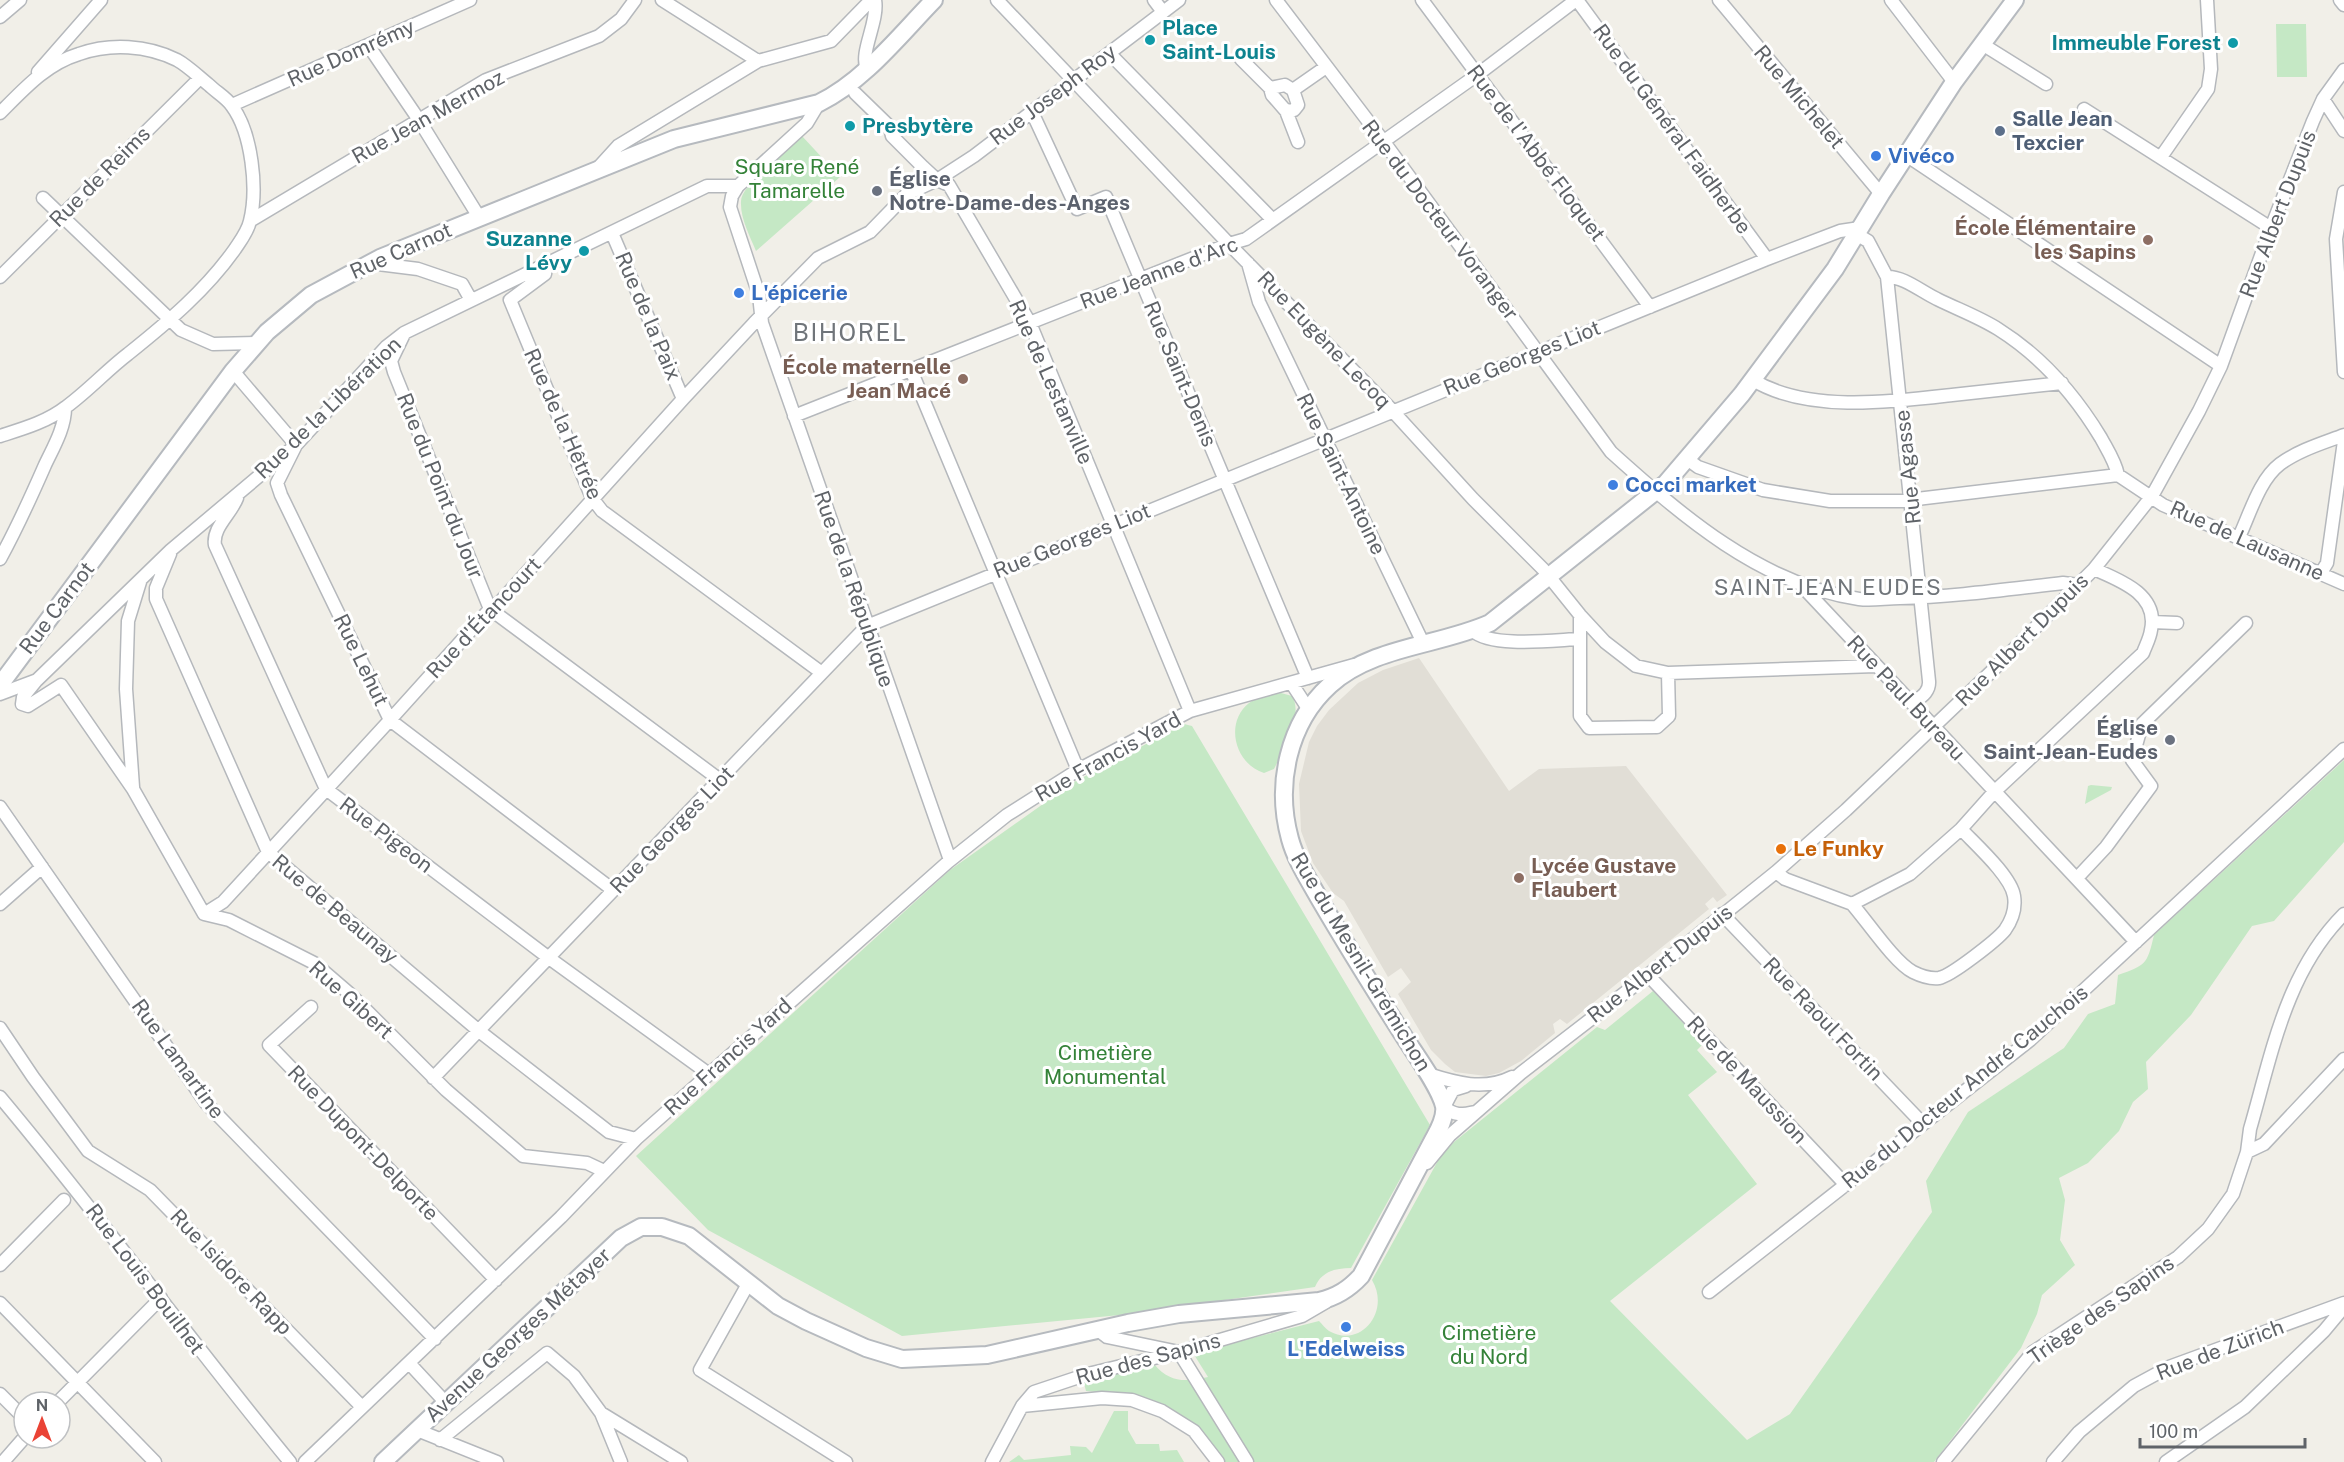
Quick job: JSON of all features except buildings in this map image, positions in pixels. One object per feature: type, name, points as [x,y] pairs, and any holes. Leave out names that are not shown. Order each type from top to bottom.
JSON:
[{"type":"street","points":[[0,17],[20,0]]},
{"type":"street","points":[[0,113],[36,76],[41,67],[101,0]]},
{"type":"street","name":"Rue Domrémy","points":[[232,105],[470,0]]},
{"type":"street","name":"Rue Jean Mermoz","points":[[250,221],[486,80],[599,36],[621,19],[634,0]]},
{"type":"street","points":[[662,0],[758,61]]},
{"type":"street","points":[[597,169],[618,146],[758,61],[831,41],[873,0]]},
{"type":"street","points":[[867,69],[864,64],[875,18],[873,0]]},
{"type":"street","name":"Rue Carnot","points":[[0,685],[233,370],[267,332],[311,295],[370,263],[674,138],[819,103],[831,97],[867,69],[934,0]]},
{"type":"street","name":"Rue Eugène Lecoq","points":[[998,0],[1229,244],[1393,411],[1473,499],[1543,569],[1605,642],[1636,666],[1668,673],[1876,666]]},
{"type":"street","points":[[1154,0],[1163,12]]},
{"type":"street","name":"Rue Joseph Roy","points":[[760,316],[818,258],[870,232],[907,194],[937,180],[1032,112],[1179,0]]},
{"type":"street","name":"Rue du Docteur Voranger","points":[[1276,0],[1384,142],[1611,452],[1654,491],[1703,530],[1741,554],[1801,585]]},
{"type":"street","name":"Rue de l'Abbé Floquet","points":[[1422,0],[1650,307]]},
{"type":"street","name":"Rue Jeanne d'Arc","points":[[794,416],[1246,239],[1477,75],[1576,0]]},
{"type":"street","name":"Rue du Général Faidherbe","points":[[1576,0],[1767,259]]},
{"type":"street","name":"Rue Michelet","points":[[1719,0],[1881,194]]},
{"type":"street","points":[[1891,0],[1954,82]]},
{"type":"street","name":"Rue du Mesnil-Grémichon","points":[[1444,1107],[1428,1074],[1330,917],[1299,862],[1290,839],[1285,798],[1286,765],[1294,738],[1309,710],[1329,687],[1361,664],[1473,631],[1490,623],[1666,483],[1753,380],[1835,269],[1954,82],[2015,0]]},
{"type":"street","points":[[2161,157],[2208,89],[2211,69],[2207,0]]},
{"type":"street","points":[[2340,0],[2344,5]]},
{"type":"street","points":[[1982,44],[2046,84]]},
{"type":"street","points":[[368,45],[419,120],[479,217]]},
{"type":"street","points":[[0,436],[31,426],[65,408],[101,375],[171,320],[220,271],[245,233],[250,221],[253,189],[252,164],[241,123],[232,105],[178,61],[142,48],[118,48],[78,54],[36,76]]},
{"type":"street","points":[[1109,53],[1272,219]]},
{"type":"street","points":[[1241,59],[1270,88],[1272,95],[1286,111],[1298,142]]},
{"type":"street","points":[[1293,90],[1326,67]]},
{"type":"street","name":"Rue Albert Dupuis","points":[[1411,1182],[1450,1136],[1521,1073],[1776,872],[1846,810],[2094,569],[2152,496],[2188,433],[2221,366],[2271,228],[2323,99],[2344,70]]},
{"type":"street","name":"Rue de Reims","points":[[0,277],[200,78]]},
{"type":"street","points":[[1270,88],[1285,85],[1293,90],[1298,105],[1294,110],[1286,111]]},
{"type":"street","name":"Rue de Lestanville","points":[[855,93],[890,127],[891,136],[937,180],[949,185],[1030,323],[1112,525],[1193,710]]},
{"type":"street","points":[[2323,99],[2344,131]]},
{"type":"street","points":[[738,186],[807,123],[819,103]]},
{"type":"street","points":[[2084,109],[2271,228]]},
{"type":"street","name":"Rue Saint-Denis","points":[[1032,112],[1077,209],[1106,197],[1311,677]]},
{"type":"street","points":[[1906,155],[2221,366]]},
{"type":"street","name":"Rue de la Libération","points":[[0,694],[37,680],[171,550],[296,445],[386,347],[404,333],[708,186],[738,186]]},
{"type":"street","name":"Rue de la République","points":[[738,186],[732,196],[730,207],[759,295],[760,316],[950,860]]},
{"type":"street","points":[[2344,192],[2336,239],[2344,372]]},
{"type":"street","points":[[43,198],[182,330],[213,344],[257,343]]},
{"type":"street","name":"Rue Georges Liot","points":[[433,1078],[867,626],[1767,259],[1840,231],[1858,231]]},
{"type":"street","name":"Rue Agasse","points":[[1858,231],[1868,241],[1887,277],[1912,499],[1929,687],[1913,703]]},
{"type":"street","name":"Rue de la Paix","points":[[612,233],[683,399]]},
{"type":"street","name":"Rue Saint-Antoine","points":[[1248,262],[1259,302],[1424,645]]},
{"type":"street","points":[[370,263],[418,269],[462,284],[471,300]]},
{"type":"street","name":"Rue de la Hêtrée","points":[[546,265],[544,274],[510,300],[592,498],[602,511],[822,673]]},
{"type":"street","points":[[1687,459],[1698,467],[1730,479],[1794,497],[1830,501],[1868,502],[1912,499],[2118,475],[2116,464],[2090,420],[2062,383],[2036,359],[1998,329],[1896,277],[1887,277]]},
{"type":"street","points":[[1259,302],[1273,288]]},
{"type":"street","name":"Rue d'Étancourt","points":[[204,914],[223,902],[760,316]]},
{"type":"street","name":"Rue du Point du Jour","points":[[404,333],[391,361],[394,372],[490,609]]},
{"type":"street","points":[[233,370],[296,445]]},
{"type":"street","points":[[910,370],[1078,771]]},
{"type":"street","points":[[1753,380],[1786,393],[1819,400],[1857,404],[2062,383]]},
{"type":"street","points":[[0,559],[20,522],[55,444],[65,417],[65,408]]},
{"type":"street","points":[[2239,537],[2265,482],[2279,465],[2306,450],[2344,435]]},
{"type":"street","points":[[2321,573],[2327,563],[2344,441]]},
{"type":"street","name":"Rue Lehut","points":[[296,445],[277,483],[281,495],[390,720],[614,890]]},
{"type":"street","name":"Rue de Lausanne","points":[[2118,475],[2152,496],[2163,506],[2344,584]]},
{"type":"street","name":"Rue Pigeon","points":[[239,494],[232,510],[215,533],[215,545],[326,789],[549,958],[709,1074]]},
{"type":"street","name":"Rue de Beaunay","points":[[171,550],[169,560],[156,588],[156,598],[267,852],[478,1031],[609,1132],[636,1138]]},
{"type":"street","points":[[1852,904],[1910,874],[1961,829],[1994,792],[2143,653],[2152,622],[2151,613],[2143,595],[2125,583],[2094,569]]},
{"type":"street","points":[[133,789],[126,689],[128,621],[142,577]]},
{"type":"street","points":[[1801,585],[1860,599],[1922,598],[2063,583],[2079,585]]},
{"type":"street","name":"Rue Paul Bureau","points":[[1801,585],[2136,942]]},
{"type":"street","points":[[490,609],[720,780]]},
{"type":"street","points":[[1580,615],[1580,716],[1588,728],[1657,727],[1669,716],[1668,673]]},
{"type":"street","points":[[2152,622],[2177,623]]},
{"type":"street","points":[[2077,878],[2106,847],[2151,786],[2132,760],[2142,724],[2246,623]]},
{"type":"street","points":[[1473,631],[1480,637],[1502,640],[1580,639]]},
{"type":"street","name":"Rue Francis Yard","points":[[305,1462],[496,1280],[636,1138],[950,860],[1007,815],[1078,771],[1193,710],[1292,684],[1346,666],[1361,664]]},
{"type":"street","points":[[1311,677],[1329,687]]},
{"type":"street","points":[[37,680],[23,697],[22,704],[28,706],[61,685],[133,789],[204,914]]},
{"type":"street","points":[[1292,684],[1309,710]]},
{"type":"street","name":"Rue du Docteur André Cauchois","points":[[1709,1292],[2030,1040],[2344,749]]},
{"type":"street","name":"Rue Lamartine","points":[[0,807],[206,1103],[435,1338]]},
{"type":"street","points":[[1776,872],[1785,879],[1852,904],[1911,971],[1925,977],[1940,978],[1953,973],[2004,931],[2014,912],[2011,884],[1961,829]]},
{"type":"street","points":[[0,904],[42,867]]},
{"type":"street","name":"Rue Gibert","points":[[204,914],[229,920],[314,963],[366,1010],[433,1078],[523,1156],[587,1163],[604,1171]]},
{"type":"street","name":"Rue Raoul Fortin","points":[[1722,914],[1923,1124]]},
{"type":"street","name":"Triège des Sapins","points":[[1943,1462],[2032,1352],[2178,1257],[2208,1229],[2233,1194],[2247,1152],[2250,1129],[2289,996],[2317,946],[2344,914]]},
{"type":"street","name":"Rue de Maussion","points":[[1648,975],[1846,1185]]},
{"type":"street","name":"Rue Dupont-Delporte","points":[[311,1008],[269,1045],[496,1280]]},
{"type":"street","name":"Rue Isidore Rapp","points":[[0,1028],[88,1151],[150,1190],[362,1407]]},
{"type":"street","points":[[2247,1152],[2264,1144],[2344,1059]]},
{"type":"street","name":"Rue Albert Dupuis","points":[[1444,1107],[1453,1090],[1470,1085],[1491,1084],[1521,1073]]},
{"type":"street","name":"Rue Albert Dupuis","points":[[1428,1074],[1470,1085]]},
{"type":"street","name":"Rue Louis Bouilhet","points":[[0,1097],[64,1174],[214,1370],[290,1462]]},
{"type":"street","points":[[1444,1107],[1453,1114],[1461,1115],[1479,1111]]},
{"type":"street","points":[[846,1462],[700,1370],[748,1284],[778,1306],[806,1321],[866,1348],[902,1359],[987,1355],[1128,1323],[1179,1314],[1299,1304],[1338,1296],[1349,1289],[1361,1276],[1442,1122],[1444,1107]]},
{"type":"street","points":[[0,1265],[64,1200]]},
{"type":"street","name":"Avenue Georges Métayer","points":[[384,1462],[621,1238],[641,1227],[662,1227],[689,1236],[748,1284]]},
{"type":"street","name":"Rue des Sapins","points":[[992,1462],[1022,1406],[1034,1392],[1088,1374],[1179,1352],[1302,1316],[1338,1296]]},
{"type":"street","points":[[69,1390],[161,1298]]},
{"type":"street","points":[[0,1303],[155,1462]]},
{"type":"street","points":[[2166,1462],[2246,1407],[2324,1331],[2344,1305]]},
{"type":"street","name":"Rue de Zürich","points":[[2053,1462],[2079,1432],[2142,1381],[2169,1367],[2344,1305]]},
{"type":"street","points":[[1098,1330],[1107,1337],[1179,1352],[1247,1462]]},
{"type":"street","points":[[440,1440],[547,1353],[574,1376],[601,1413],[621,1462]]},
{"type":"street","points":[[409,1363],[446,1403]]},
{"type":"street","points":[[0,1394],[12,1406]]},
{"type":"street","points":[[1022,1406],[1102,1398],[1132,1400],[1162,1411],[1194,1431],[1218,1462]]},
{"type":"street","points":[[601,1413],[681,1462]]},
{"type":"street","points":[[417,1430],[497,1462]]},
{"type":"street","points":[[3,1462],[14,1450]]},
{"type":"shaded area","name":"Lycée Gustave Flaubert","points":[[1419,658],[1509,791],[1539,769],[1626,766],[1727,895],[1717,902],[1713,897],[1705,904],[1709,909],[1567,1024],[1560,1019],[1553,1024],[1555,1033],[1521,1061],[1499,1073],[1486,1076],[1455,1072],[1431,1050],[1398,994],[1411,982],[1401,968],[1388,977],[1344,901],[1333,893],[1313,863],[1301,831],[1299,784],[1309,742],[1317,726],[1329,710],[1358,683],[1383,670]]},
{"type":"green space","points":[[2276,24],[2306,24],[2307,77],[2277,77]]},
{"type":"green space","name":"Square René Tamarelle","points":[[802,136],[840,177],[756,251],[742,214],[743,194],[757,177]]},
{"type":"green space","points":[[1281,693],[1292,696],[1296,713],[1287,743],[1274,769],[1264,773],[1246,761],[1240,752],[1235,732],[1237,721],[1241,711],[1252,701]]},
{"type":"green space","name":"Cimetière Monumental","points":[[1184,724],[1192,726],[1430,1125],[1351,1268],[1325,1274],[1315,1287],[1120,1315],[902,1336],[708,1230],[636,1156],[950,870],[1074,782]]},
{"type":"green space","name":"Cimetière du Nord","points":[[2344,760],[2344,842],[2274,921],[2252,926],[2191,1015],[2146,1062],[2148,1089],[2133,1102],[2119,1131],[2088,1163],[2059,1178],[2065,1200],[2060,1240],[2075,1265],[2042,1295],[2037,1314],[2021,1348],[1934,1462],[1224,1462],[1200,1431],[1134,1395],[1086,1391],[1083,1379],[1154,1364],[1166,1375],[1178,1380],[1208,1377],[1193,1353],[1319,1321],[1329,1331],[1341,1335],[1351,1335],[1361,1331],[1375,1315],[1378,1304],[1377,1292],[1372,1280],[1440,1157],[1454,1142],[1597,1027],[1605,1030],[1653,991],[1703,1044],[1697,1050],[1717,1072],[1688,1095],[1757,1184],[1610,1301],[1747,1440],[1790,1414],[1932,1212],[1926,1181],[1968,1112],[2064,1048],[2088,1014],[2115,1004],[2118,975],[2144,962],[2154,935]]},
{"type":"green space","points":[[2088,786],[2112,787],[2111,790],[2085,804]]},
{"type":"green space","points":[[1114,1411],[1128,1411],[1128,1430],[1136,1444],[1159,1444],[1160,1451],[1177,1450],[1184,1462],[1009,1462],[1019,1455],[1024,1460],[1071,1455],[1070,1446],[1086,1447],[1092,1453]]},
{"type":"place","name":"Place Saint-Louis","points":[[1150,40]]},
{"type":"place","name":"Immeuble Forest","points":[[2233,43]]},
{"type":"place","name":"Presbytère","points":[[850,126]]},
{"type":"place","name":"Salle Jean Texcier","points":[[2000,131]]},
{"type":"place","name":"Vivéco","points":[[1876,156]]},
{"type":"place","name":"Église Notre-Dame-des-Anges","points":[[877,191]]},
{"type":"place","name":"École Élémentaire les Sapins","points":[[2148,240]]},
{"type":"place","name":"Suzanne Lévy","points":[[584,251]]},
{"type":"place","name":"L'épicerie","points":[[739,293]]},
{"type":"place","name":"École maternelle Jean Macé","points":[[963,379]]},
{"type":"place","name":"Cocci market","points":[[1613,485]]},
{"type":"place","name":"Église Saint-Jean-Eudes","points":[[2170,740]]},
{"type":"place","name":"Le Funky","points":[[1781,849]]},
{"type":"place","name":"Lycée Gustave Flaubert","points":[[1519,878]]},
{"type":"place","name":"L'Edelweiss","points":[[1346,1327]]},
{"type":"district","name":"BIHOREL","points":[[850,333]]},
{"type":"district","name":"SAINT-JEAN EUDES","points":[[1828,587]]}]
